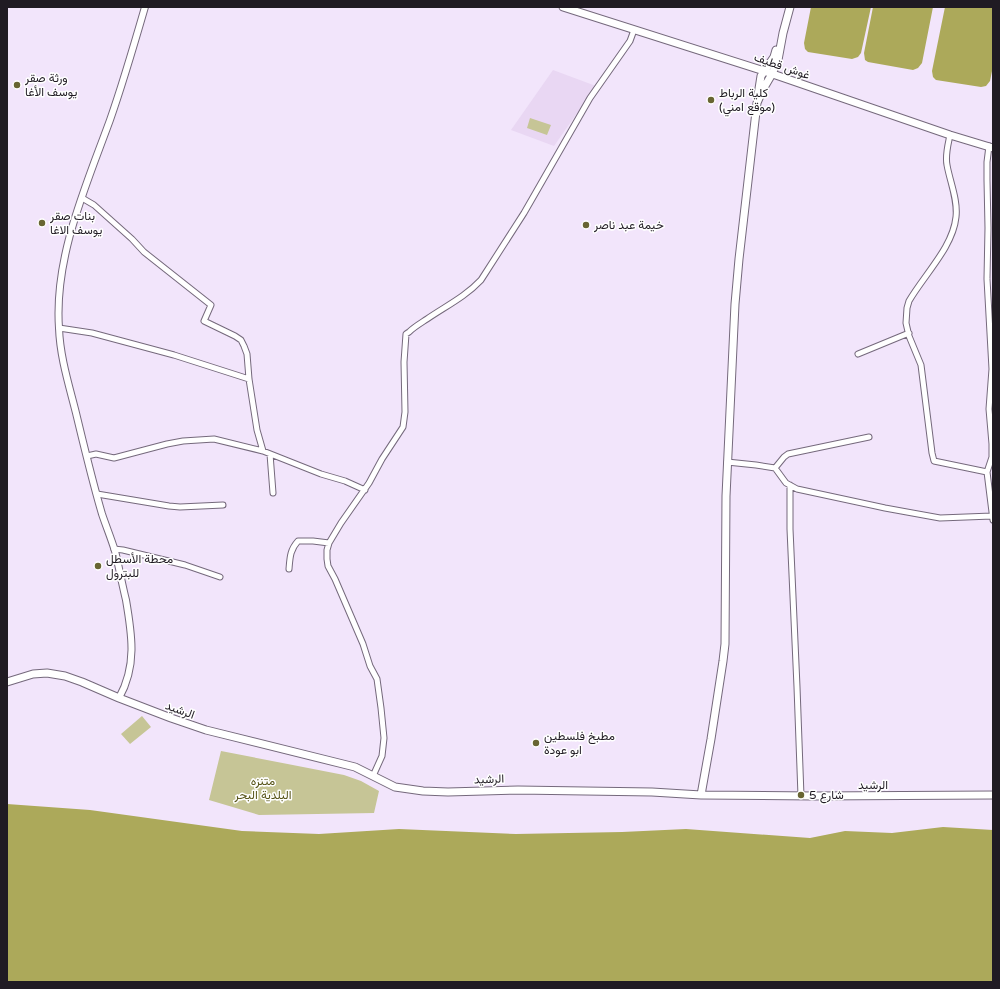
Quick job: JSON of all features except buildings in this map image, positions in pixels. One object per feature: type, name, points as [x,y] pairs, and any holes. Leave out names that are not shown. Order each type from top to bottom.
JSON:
[{"type":"main road","name":"غوش قطيف","points":[[563,7],[764,71],[950,135],[991,147]]},
{"type":"main road","points":[[758,103],[762,91],[778,60],[790,7]]},
{"type":"main road","points":[[701,795],[725,644],[727,462],[735,304],[739,259],[761,76],[774,57],[783,33]]},
{"type":"main road","name":"الرشيد","points":[[7,682],[33,674],[65,676],[171,718],[206,730],[355,767],[395,787],[423,791],[448,792],[518,790],[801,796],[993,795]]},
{"type":"street","points":[[119,698],[127,683],[131,661],[131,630],[114,549],[102,513],[62,357],[58,328],[59,292],[63,264],[82,198],[110,120],[145,7]]},
{"type":"street","points":[[373,776],[382,756],[384,738],[382,708],[377,679],[370,666],[363,644],[335,579],[328,566],[327,559],[329,543],[340,523],[370,483],[382,459],[402,428],[405,412],[404,362],[406,334],[436,312],[460,298],[481,280],[524,213],[590,98],[630,41],[634,30]]},
{"type":"street","points":[[950,135],[946,155],[955,199],[956,216],[952,232],[941,256],[909,301],[906,323],[920,364],[934,461],[987,472]]},
{"type":"street","points":[[727,462],[775,468],[790,486],[817,494],[940,518],[993,518],[987,472],[992,458],[992,427],[989,409],[992,368],[987,279],[987,162],[991,147]]},
{"type":"street","points":[[82,198],[94,205],[144,252],[211,305],[204,321],[241,340],[247,354],[249,379],[257,430],[263,451]]},
{"type":"street","points":[[58,328],[92,333],[167,353],[249,379]]},
{"type":"street","points":[[858,354],[909,334]]},
{"type":"street","points":[[775,468],[788,454],[869,437]]},
{"type":"street","points":[[87,456],[96,454],[114,458],[167,444],[183,441],[214,439],[263,451],[321,474],[345,481],[365,490]]},
{"type":"street","points":[[270,454],[273,493]]},
{"type":"street","points":[[790,486],[790,529],[801,796]]},
{"type":"street","points":[[97,494],[180,507],[223,505]]},
{"type":"street","points":[[289,569],[290,552],[298,541],[329,543]]},
{"type":"street","points":[[114,549],[185,565],[220,577]]},
{"type":"shaded area","points":[[811,7],[871,7],[861,53],[858,57],[852,59],[808,52],[805,49],[804,43]]},
{"type":"shaded area","points":[[873,7],[933,7],[922,63],[918,68],[913,70],[868,62],[865,60],[864,53]]},
{"type":"shaded area","points":[[945,7],[993,7],[993,66],[990,81],[986,86],[981,87],[936,80],[933,77],[932,71]]},
{"type":"shaded area","points":[[553,70],[596,86],[554,146],[511,130]]},
{"type":"shaded area","points":[[7,804],[90,810],[242,831],[319,834],[399,829],[516,834],[686,829],[810,838],[845,831],[892,833],[943,827],[993,830],[993,982],[7,982]]},
{"type":"green space","points":[[530,118],[551,125],[547,135],[527,128]]},
{"type":"green space","points":[[142,716],[151,727],[130,744],[121,734]]},
{"type":"green space","name":"متنزه البلدية البحر","points":[[221,751],[344,775],[361,781],[379,791],[374,813],[259,815],[209,800]]},
{"type":"place","name":"ورثة صقر يوسف الأغا","points":[[17,85]]},
{"type":"place","name":"كلية الرباط (موقع امني)","points":[[711,100]]},
{"type":"place","name":"بنات صقر يوسف الاغا","points":[[42,223]]},
{"type":"place","name":"خيمة عبد ناصر","points":[[586,225]]},
{"type":"place","name":"محطة الأسطل للبترول","points":[[98,566]]},
{"type":"place","name":"مطبخ فلسطين ابو عودة","points":[[536,743]]},
{"type":"place","name":"شارع 5","points":[[801,795]]}]
